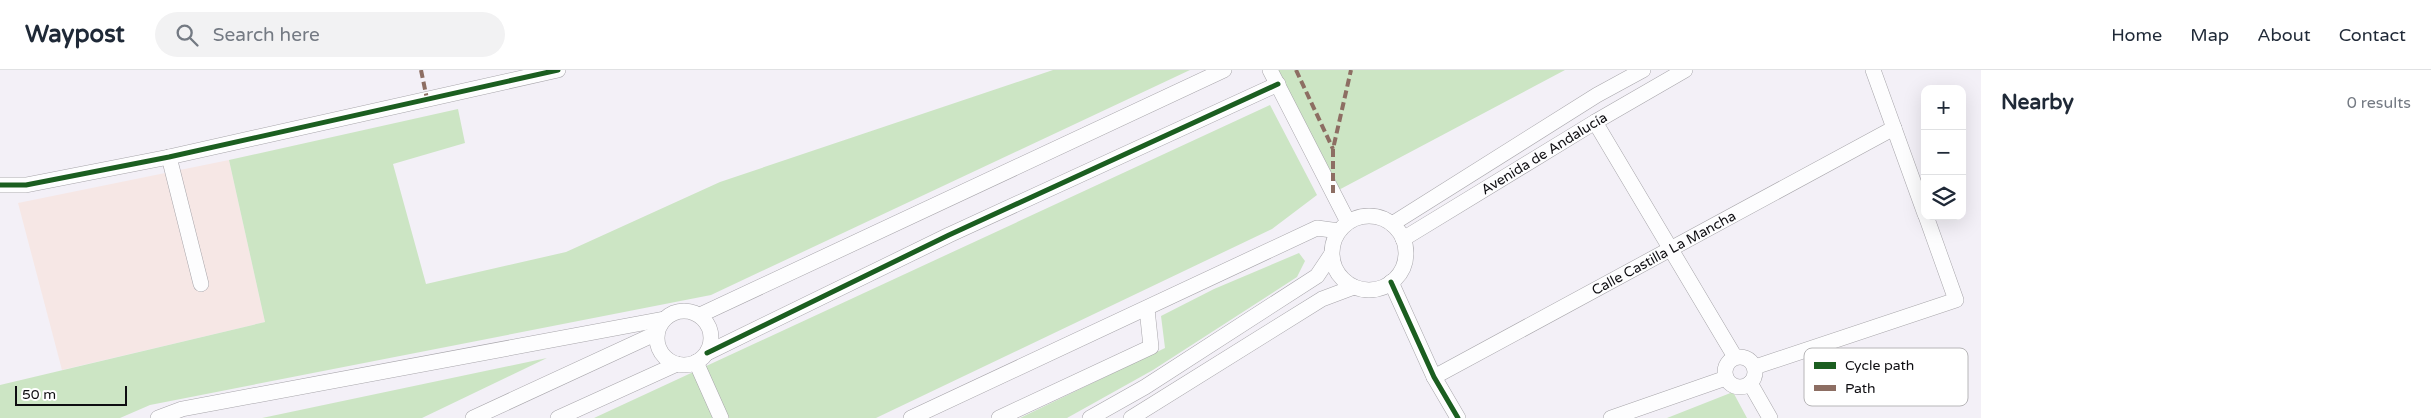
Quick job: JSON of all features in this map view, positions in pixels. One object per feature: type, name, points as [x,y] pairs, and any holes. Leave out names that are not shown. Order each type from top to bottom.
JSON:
[{"type":"street","points":[[1,181],[26,186],[169,157],[558,70]]},
{"type":"street","points":[[700,315],[1224,70]]},
{"type":"street","points":[[1270,70],[1343,226]]},
{"type":"street","name":"Avenida de Andalucía","points":[[1392,224],[1597,95],[1643,70]]},
{"type":"street","name":"Avenida de Andalucía","points":[[1403,239],[1595,122],[1685,70]]},
{"type":"street","points":[[1873,70],[1921,204]]},
{"type":"street","points":[[558,418],[677,364],[701,358],[949,235],[1278,84]]},
{"type":"street","points":[[1595,122],[1735,357]]},
{"type":"street","name":"Calle Castilla La Mancha","points":[[1434,377],[1894,128]]},
{"type":"street","points":[[169,157],[201,284]]},
{"type":"street","points":[[911,418],[1317,228],[1343,226],[1370,216],[1382,218],[1392,224],[1403,239],[1406,251],[1405,263],[1399,274],[1391,282],[1380,288],[1367,290],[1354,287],[1338,274],[1331,255],[1332,247],[1343,226]]},
{"type":"street","points":[[1812,348],[1956,300],[1927,220]]},
{"type":"street","points":[[1090,418],[1145,387],[1316,276],[1331,255]]},
{"type":"street","points":[[1391,282],[1434,377],[1458,418]]},
{"type":"street","points":[[1131,418],[1322,299],[1354,287]]},
{"type":"street","points":[[999,418],[1151,347],[1147,309]]},
{"type":"street","points":[[158,418],[182,409],[664,319],[672,313],[682,310],[700,315],[711,330],[712,340],[701,358],[721,418]]},
{"type":"street","points":[[664,319],[657,333],[658,348],[664,356],[677,364]]},
{"type":"street","points":[[473,418],[657,333]]},
{"type":"street","points":[[1755,367],[1804,351]]},
{"type":"street","points":[[1735,357],[1748,358],[1755,367],[1755,374],[1750,383],[1739,387],[1729,382],[1726,378],[1727,364],[1735,357]]},
{"type":"street","points":[[1611,418],[1726,378]]},
{"type":"street","points":[[1750,383],[1770,418]]},
{"type":"shaded area","points":[[229,160],[265,322],[62,370],[18,203]]},
{"type":"green space","points":[[1053,70],[1190,70],[711,295],[150,405],[120,418],[0,418],[0,385],[265,322],[229,160],[458,109],[465,143],[393,164],[426,284],[566,252],[720,182]]},
{"type":"green space","points":[[1270,70],[1565,70],[1333,193]]},
{"type":"green space","points":[[1270,105],[1317,195],[1272,229],[876,418],[594,418]]},
{"type":"green space","points":[[1299,253],[1305,261],[1297,277],[1153,370],[1067,418],[1020,418],[1165,348],[1161,316],[1214,289]]},
{"type":"green space","points":[[547,358],[422,418],[262,418]]},
{"type":"green space","points":[[1733,392],[1747,418],[1667,418]]},
{"type":"marked path","points":[[421,70],[427,99]]},
{"type":"marked path","points":[[1296,70],[1333,149]]},
{"type":"marked path","points":[[1333,193],[1333,149],[1351,70]]},
{"type":"cycle path","points":[[0,185],[26,185],[169,157],[558,70]]},
{"type":"cycle path","points":[[707,353],[949,235],[1278,84]]},
{"type":"cycle path","points":[[1391,282],[1434,377],[1458,418]]}]
